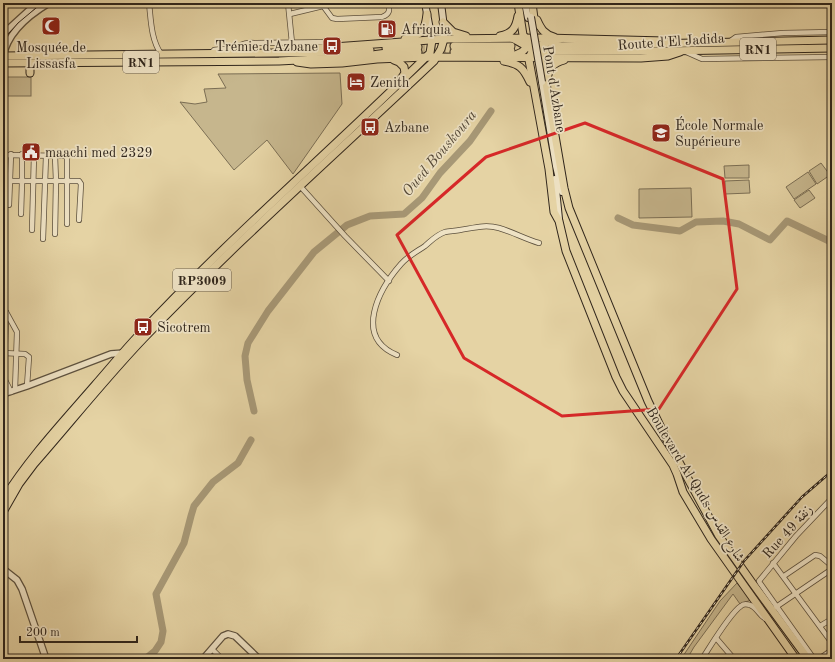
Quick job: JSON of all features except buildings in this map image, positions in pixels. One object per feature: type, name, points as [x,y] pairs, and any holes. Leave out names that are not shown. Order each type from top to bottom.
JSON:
[{"type":"main road","points":[[425,3],[432,40],[436,51]]},
{"type":"main road","points":[[424,70],[436,51],[443,22],[441,3]]},
{"type":"main road","points":[[525,3],[530,17]]},
{"type":"main road","points":[[528,3],[530,17]]},
{"type":"main road","points":[[532,3],[541,29],[549,36],[560,39],[548,52]]},
{"type":"main road","points":[[519,54],[531,44],[537,34],[532,3]]},
{"type":"main road","points":[[518,7],[531,44],[529,58]]},
{"type":"main road","points":[[279,61],[311,64],[392,59],[436,51],[458,39],[488,39],[504,36],[513,31],[516,26],[518,7]]},
{"type":"main road","points":[[278,52],[305,48],[361,46],[396,42],[420,34],[425,25],[427,14]]},
{"type":"main road","name":"Pont d'Azbane","points":[[530,17],[555,166]]},
{"type":"main road","points":[[443,22],[456,34],[480,39]]},
{"type":"main road","points":[[488,39],[511,48],[519,54]]},
{"type":"main road","name":"Route d'El Jadida","points":[[531,44],[560,39],[652,40],[690,44],[832,40]]},
{"type":"main road","points":[[419,47],[432,40]]},
{"type":"main road","points":[[432,40],[436,51]]},
{"type":"main road","points":[[396,42],[419,47],[427,46],[447,58]]},
{"type":"main road","points":[[454,49],[511,48],[531,44],[548,52]]},
{"type":"main road","points":[[531,44],[548,52]]},
{"type":"main road","name":"RN1","points":[[548,52],[666,48],[690,44]]},
{"type":"main road","points":[[490,57],[520,45],[521,50],[519,54]]},
{"type":"main road","name":"RN1","points":[[3,57],[354,52],[388,48],[419,47]]},
{"type":"main road","name":"RN1","points":[[3,63],[279,61],[357,57],[419,47]]},
{"type":"main road","name":"Route d'El Jadida","points":[[511,48],[529,58],[548,52],[567,58],[641,58],[668,56],[684,51],[832,48]]},
{"type":"main road","name":"RN1","points":[[666,48],[684,51]]},
{"type":"main road","name":"RP3009","points":[[3,500],[14,482],[30,461],[181,292],[396,87],[436,51]]},
{"type":"main road","name":"Boulevard Al Quds شارع القدس","points":[[548,52],[542,82],[569,208],[648,401],[667,440],[719,536],[753,584],[812,659]]},
{"type":"main road","points":[[424,70],[447,58],[490,57],[511,62],[521,67],[525,72],[535,95]]},
{"type":"main road","name":"Boulevard Al Quds شارع القدس","points":[[529,58],[551,180],[554,212],[559,221],[566,251],[616,377],[623,391],[673,465],[678,474],[683,492],[711,539],[796,659]]},
{"type":"main road","points":[[542,82],[556,62],[567,58]]},
{"type":"main road","points":[[392,59],[402,64],[405,70],[396,87]]},
{"type":"main road","points":[[30,63],[30,73]]},
{"type":"main road","name":"RP3009","points":[[3,512],[19,484],[34,464],[127,353],[300,186],[424,70]]},
{"type":"main road","points":[[555,166],[559,221]]},
{"type":"main road","points":[[555,166],[566,207],[580,238]]},
{"type":"street","points":[[3,34],[37,3]]},
{"type":"street","points":[[3,57],[4,49],[12,34],[26,20],[48,3]]},
{"type":"street","points":[[149,3],[151,27],[155,45],[161,54]]},
{"type":"street","points":[[288,3],[292,43]]},
{"type":"street","points":[[290,14],[322,5],[334,18],[382,17],[390,11],[388,3]]},
{"type":"street","points":[[729,42],[736,37],[743,36],[832,32]]},
{"type":"street","points":[[210,53],[214,50],[233,48],[240,44],[250,42],[334,42],[338,47]]},
{"type":"street","points":[[245,53],[250,45],[256,43]]},
{"type":"street","points":[[684,51],[702,60],[832,57]]},
{"type":"street","points":[[9,205],[11,154]]},
{"type":"street","points":[[21,214],[22,154]]},
{"type":"street","points":[[3,155],[66,155],[68,157],[68,224]]},
{"type":"street","points":[[32,230],[34,155]]},
{"type":"street","points":[[43,239],[46,156]]},
{"type":"street","points":[[55,156],[55,234]]},
{"type":"street","points":[[3,181],[79,181],[79,220]]},
{"type":"street","points":[[300,186],[345,236],[389,281]]},
{"type":"street","points":[[397,355],[387,351],[377,341],[372,320],[375,308],[389,281],[410,255],[439,234],[475,227],[489,226],[499,228],[539,243]]},
{"type":"street","points":[[5,311],[3,376],[13,391]]},
{"type":"street","points":[[5,311],[17,332],[17,354],[13,391]]},
{"type":"street","points":[[4,353],[25,354],[29,357],[27,386]]},
{"type":"street","points":[[3,394],[111,354],[127,353]]},
{"type":"street","name":"Rue 49 زنقة","points":[[812,659],[759,581],[773,562],[832,498]]},
{"type":"street","points":[[776,607],[832,567],[820,556],[815,555],[784,576]]},
{"type":"street","points":[[773,562],[832,643]]},
{"type":"street","points":[[3,569],[16,580],[22,589],[46,659]]},
{"type":"street","points":[[702,659],[733,614],[744,604],[752,606],[760,615],[768,619]]},
{"type":"street","points":[[820,626],[832,619]]},
{"type":"street","points":[[203,659],[223,636],[228,634],[235,636],[259,659]]},
{"type":"street","points":[[716,638],[734,659]]},
{"type":"street","points":[[212,649],[222,659]]},
{"type":"street","points":[[812,659],[819,659],[832,650]]},
{"type":"highlighted area","points":[[585,123],[723,179],[737,289],[659,409],[562,416],[464,358],[397,235],[486,157]]},
{"type":"shaded area","points":[[340,73],[342,104],[293,174],[267,140],[234,170],[180,102],[195,104],[207,102],[204,89],[226,88],[218,74]]},
{"type":"shaded area","points":[[3,77],[31,77],[31,96],[3,96]]},
{"type":"shaded area","points":[[821,163],[830,175],[817,184],[809,171]]},
{"type":"shaded area","points":[[749,165],[749,178],[725,178],[724,166]]},
{"type":"shaded area","points":[[808,172],[816,184],[794,199],[786,187]]},
{"type":"shaded area","points":[[749,180],[750,193],[725,194],[725,181]]},
{"type":"shaded area","points":[[691,188],[692,217],[639,218],[639,189]]},
{"type":"shaded area","points":[[809,190],[815,198],[800,208],[794,200]]},
{"type":"shaded area","points":[[737,583],[751,600],[740,604],[733,594],[694,647],[687,659],[681,659],[720,601]]},
{"type":"waterway","name":"Oued Bouskoura","points":[[254,411],[247,380],[245,356],[248,343],[268,311],[314,252],[347,225],[370,216],[404,214],[422,198],[440,173],[470,141],[491,111]]},
{"type":"waterway","name":"Oued Bouskoura","points":[[618,218],[633,225],[680,231],[696,222],[723,221],[739,224],[770,240],[787,221],[829,241],[832,239]]},
{"type":"waterway","name":"Oued Bouskoura","points":[[145,659],[155,651],[161,642],[163,631],[156,594],[184,543],[194,506],[213,482],[238,463],[251,440]]},
{"type":"tunnel","points":[[418,47],[454,46]]},
{"type":"tunnel","points":[[418,52],[454,52]]},
{"type":"tram line","points":[[3,40],[18,23],[42,3]]},
{"type":"railway","points":[[676,659],[744,561],[802,497],[832,471]]},
{"type":"place","name":"Mosquée de Lissasfa","points":[[51,26]]},
{"type":"place","name":"Afriquia","points":[[387,29]]},
{"type":"place","name":"Trémie d'Azbane","points":[[332,46]]},
{"type":"place","name":"Zenith","points":[[356,82]]},
{"type":"place","name":"Azbane","points":[[370,127]]},
{"type":"place","name":"École Normale Supérieure","points":[[661,133]]},
{"type":"place","name":"maachi med 2329","points":[[31,152]]},
{"type":"place","name":"Sicotrem","points":[[143,327]]}]
